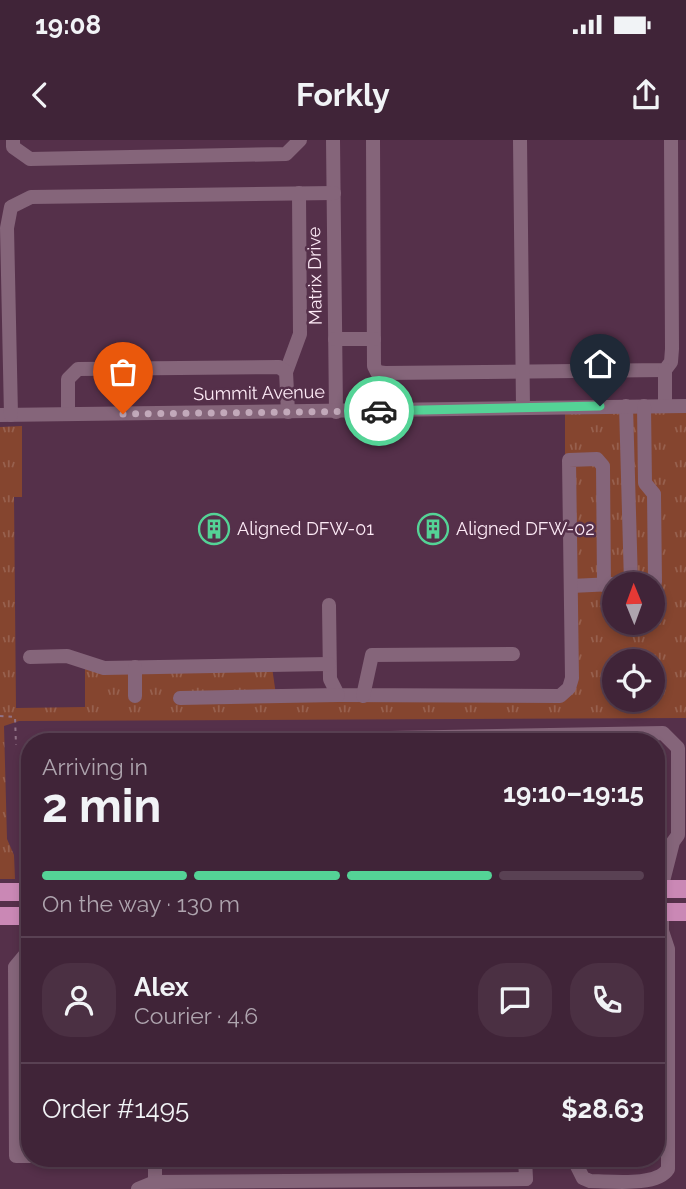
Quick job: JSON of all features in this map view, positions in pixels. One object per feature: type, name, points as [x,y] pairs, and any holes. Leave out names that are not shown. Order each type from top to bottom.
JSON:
[{"type":"main road","points":[[665,889],[686,889]]},
{"type":"main road","points":[[0,892],[21,892]]},
{"type":"main road","points":[[665,912],[686,912]]},
{"type":"main road","points":[[0,916],[21,916]]},
{"type":"street","points":[[13,140],[13,147],[30,159],[286,154],[300,140]]},
{"type":"street","name":"Matrix Drive","points":[[333,140],[335,412]]},
{"type":"street","points":[[373,140],[374,366],[377,372],[665,370]]},
{"type":"street","points":[[520,140],[523,407]]},
{"type":"street","points":[[665,406],[665,370],[671,362],[672,349],[671,140]]},
{"type":"street","points":[[5,415],[7,228],[11,208],[31,197],[334,192]]},
{"type":"street","points":[[288,412],[286,372],[300,334],[299,193]]},
{"type":"street","points":[[335,339],[374,339]]},
{"type":"street","points":[[68,414],[68,379],[78,369],[279,367],[286,372]]},
{"type":"street","points":[[626,406],[631,572]]},
{"type":"street","points":[[644,406],[645,483],[654,494],[655,572]]},
{"type":"street","name":"Summit Avenue","points":[[5,415],[686,406]]},
{"type":"street","points":[[627,441],[645,441]]},
{"type":"street","points":[[180,698],[338,695],[559,696],[569,688],[572,678],[569,460],[597,459],[603,466],[604,572]]},
{"type":"street","points":[[628,484],[645,483]]},
{"type":"street","points":[[571,586],[602,584]]},
{"type":"street","points":[[329,605],[330,679],[338,695]]},
{"type":"street","points":[[363,696],[372,656],[513,654]]},
{"type":"street","points":[[30,657],[66,656],[104,668],[329,664]]},
{"type":"street","points":[[135,667],[135,696]]},
{"type":"street","points":[[665,735],[678,748],[678,835],[673,842],[665,869]]},
{"type":"street","points":[[665,842],[673,842]]},
{"type":"street","points":[[578,1167],[583,1178],[590,1181],[654,1180],[668,1169],[668,949],[665,940]]},
{"type":"street","points":[[21,960],[15,967],[16,1156],[21,1156]]},
{"type":"street","points":[[155,1167],[155,1182]]},
{"type":"street","points":[[525,1167],[526,1179]]},
{"type":"street","points":[[138,1189],[155,1182],[266,1185],[526,1179]]},
{"type":"street","points":[[514,1189],[526,1179]]},
{"type":"path","points":[[0,716],[15,717],[16,745]]},
{"type":"green space","points":[[565,410],[686,410],[686,718],[19,721],[4,726],[7,839],[14,855],[15,879],[0,879],[0,427],[22,426],[22,497],[14,497],[16,708],[85,707],[85,668],[272,667],[276,695],[565,696]]},
{"type":"way so far","points":[[123,414],[379,411]]},
{"type":"place","name":"Aligned DFW-01","points":[[214,529]]},
{"type":"place","name":"Aligned DFW-02","points":[[433,529]]},
{"type":"route","points":[[379,411],[600,406]]}]
